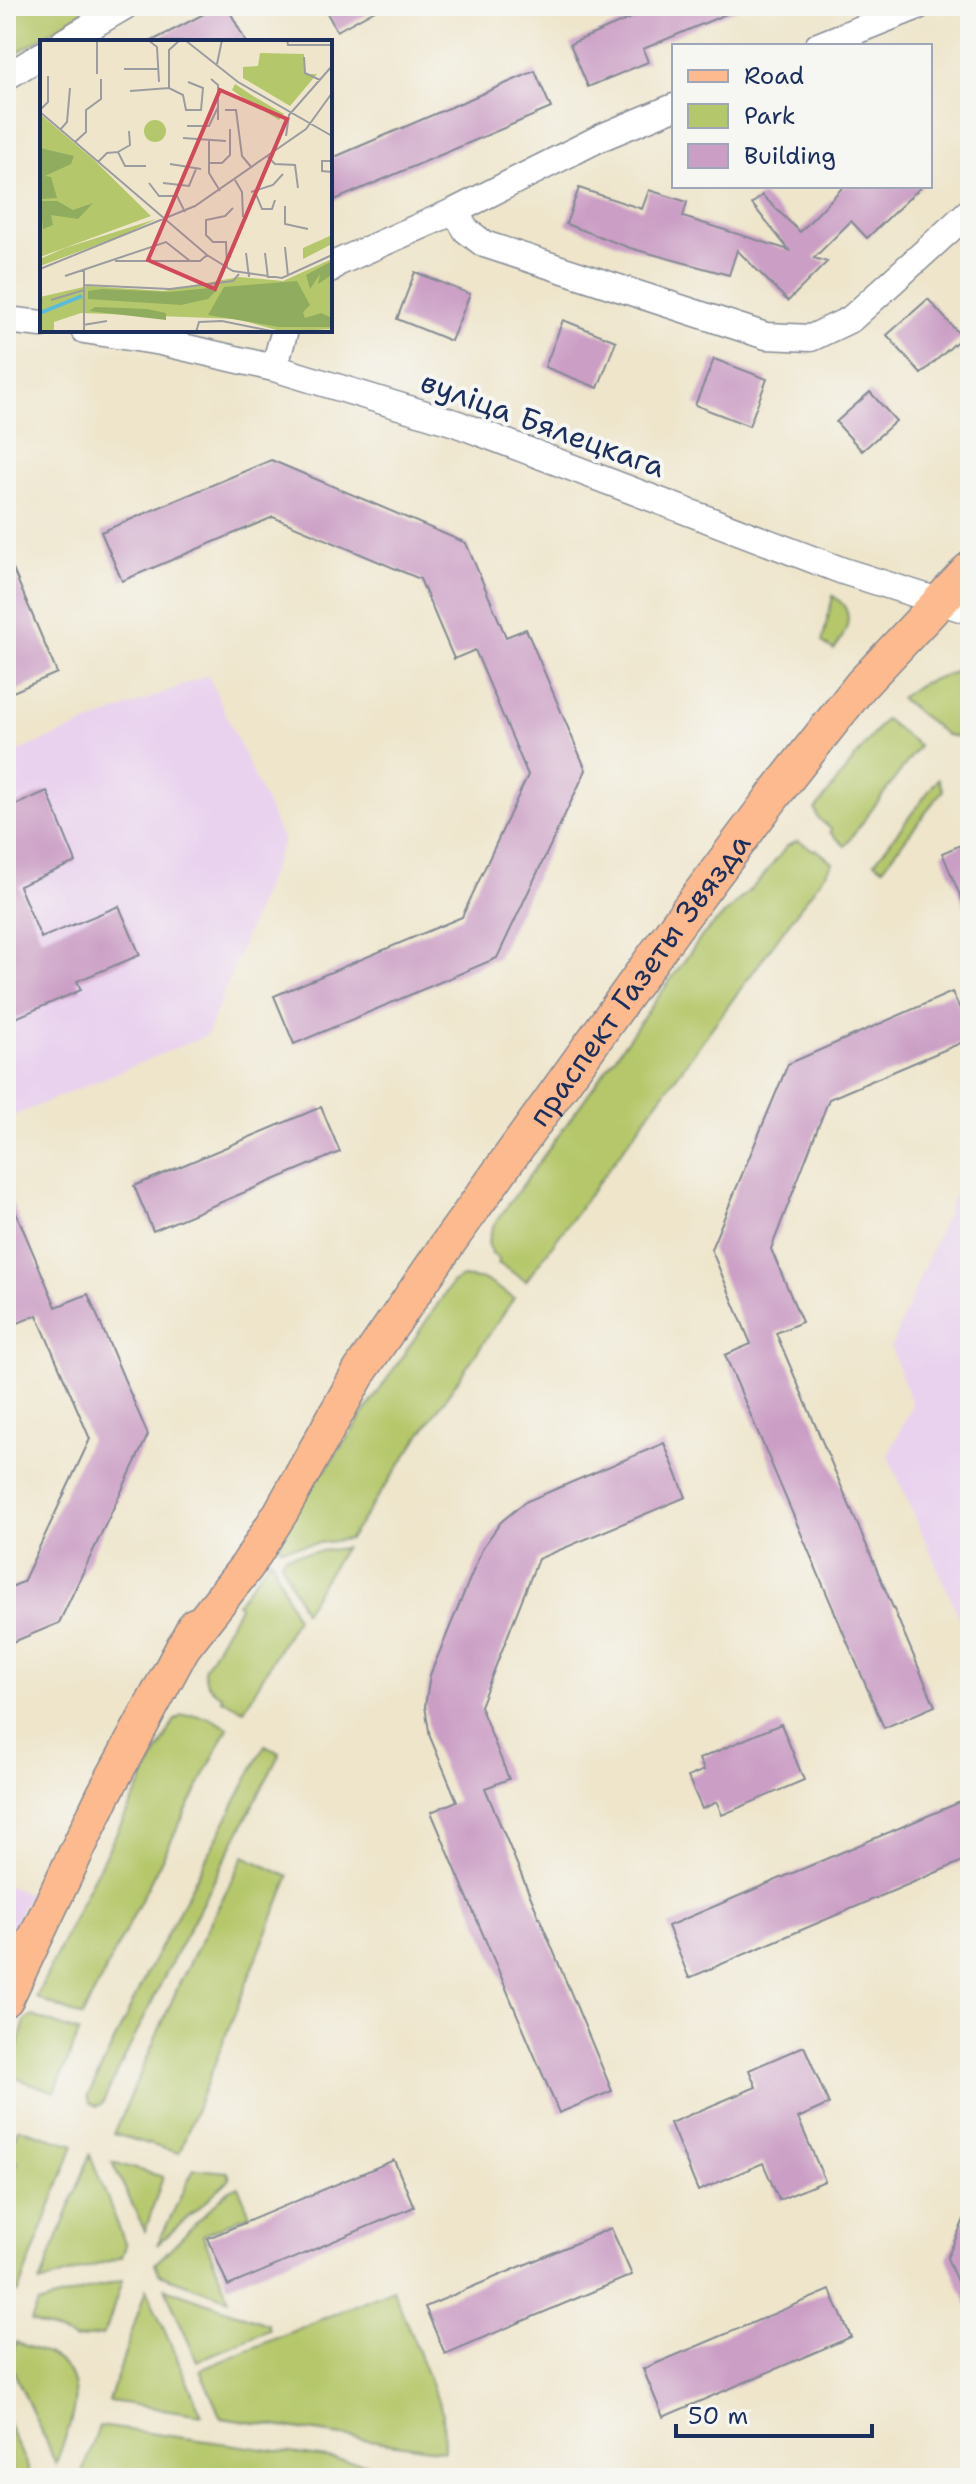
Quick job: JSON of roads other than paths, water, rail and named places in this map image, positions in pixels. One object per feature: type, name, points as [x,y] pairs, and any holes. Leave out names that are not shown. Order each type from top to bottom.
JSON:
[{"type":"main road","name":"праспект Газеты Звязда","points":[[6,1999],[104,1794],[184,1646],[223,1561],[261,1500],[294,1453],[360,1371],[458,1229],[774,795],[861,685],[954,606],[970,569]]},
{"type":"street","points":[[67,40],[125,6]]},
{"type":"street","points":[[823,44],[918,6]]},
{"type":"street","points":[[6,77],[40,56]]},
{"type":"street","points":[[332,267],[455,211],[602,137],[672,108]]},
{"type":"street","points":[[455,211],[466,230],[484,244],[766,336],[811,338],[851,319],[970,211]]},
{"type":"street","points":[[6,320],[40,324]]},
{"type":"street","name":"вуліца Бялецкага","points":[[97,332],[161,342],[274,368],[455,423],[843,571],[954,606]]},
{"type":"street","points":[[274,368],[284,332]]}]
